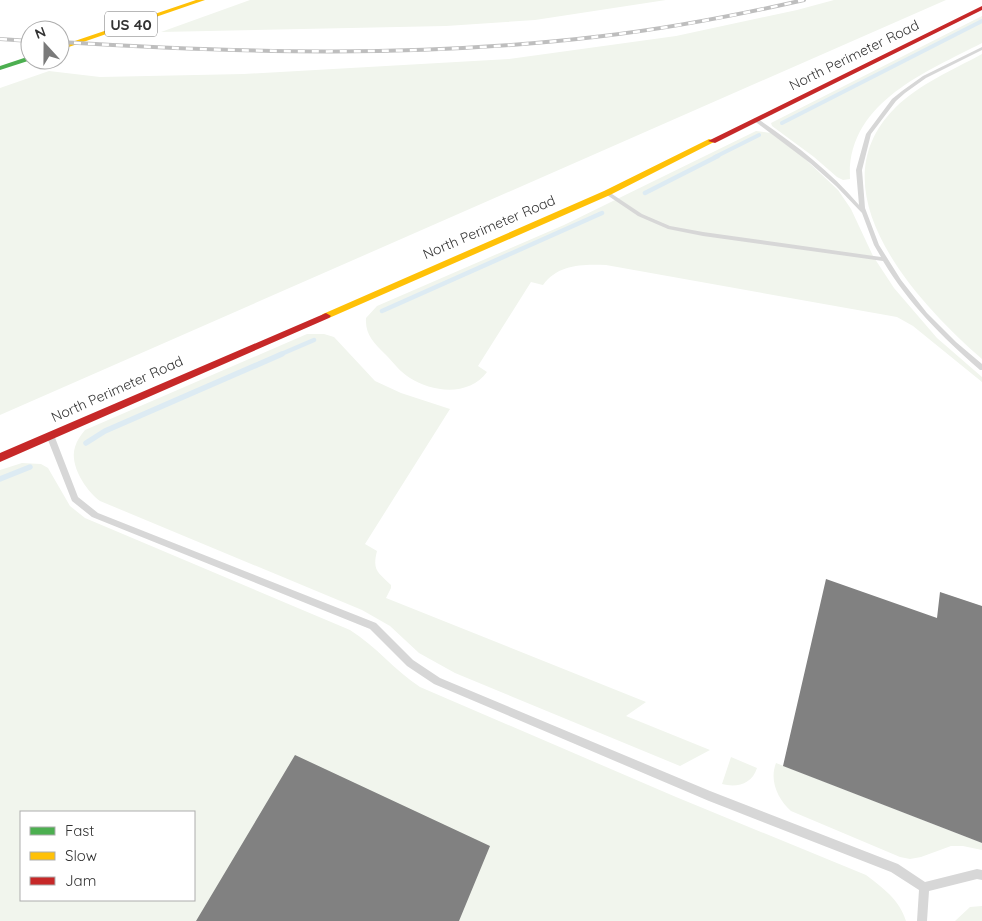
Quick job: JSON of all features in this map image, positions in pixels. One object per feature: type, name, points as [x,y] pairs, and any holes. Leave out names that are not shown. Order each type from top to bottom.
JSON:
[{"type":"street","name":"US 40","points":[[70,45],[202,0]]},
{"type":"street","name":"North Perimeter Road","points":[[0,458],[607,192],[982,8]]},
{"type":"street","points":[[0,68],[20,61]]},
{"type":"lane","points":[[982,48],[905,91],[894,100],[871,127],[859,164],[858,190],[863,213],[875,244],[907,293],[927,316],[982,368]]},
{"type":"lane","points":[[756,120],[806,155],[844,189],[863,213]]},
{"type":"lane","points":[[607,192],[640,215],[668,227],[703,234],[884,259]]},
{"type":"lane","points":[[50,435],[75,499],[95,515],[373,626],[404,660],[420,673],[709,796],[894,868],[924,887],[978,874],[982,875]]},
{"type":"lane","points":[[922,921],[924,887]]},
{"type":"shaded area","points":[[250,0],[666,0],[535,20],[446,26],[161,32]]},
{"type":"shaded area","points":[[834,0],[946,0],[0,415],[0,88],[49,71],[100,77],[244,74],[509,59],[676,36],[797,10]]},
{"type":"shaded area","points":[[982,16],[982,43],[915,79],[894,93],[875,110],[861,130],[852,153],[850,179],[843,180],[837,177],[814,157],[772,126],[771,123]]},
{"type":"shaded area","points":[[982,54],[982,359],[930,308],[905,277],[884,244],[869,209],[865,175],[872,140],[895,108],[904,99],[925,85]]},
{"type":"shaded area","points":[[756,131],[771,133],[803,157],[838,190],[851,209],[873,256],[894,288],[937,338],[982,377],[982,382],[913,326],[897,317],[606,265],[580,265],[563,269],[549,278],[543,285],[531,282],[478,366],[487,372],[480,380],[471,385],[451,390],[429,387],[419,383],[400,370],[371,338],[367,329],[366,318],[377,306],[564,225]]},
{"type":"shaded area","points":[[307,334],[324,334],[334,337],[375,381],[401,393],[450,409],[365,544],[377,551],[375,563],[377,571],[391,585],[386,598],[646,702],[626,716],[710,750],[680,766],[455,673],[419,653],[390,626],[362,610],[100,501],[84,484],[74,462],[74,454],[77,442],[85,430]]},
{"type":"shaded area","points":[[22,463],[41,464],[48,468],[70,506],[85,518],[350,630],[420,687],[676,797],[866,875],[895,900],[906,921],[0,921],[0,470]]},
{"type":"shaded area","points":[[731,757],[757,768],[752,778],[738,785],[722,784]]},
{"type":"shaded area","points":[[776,763],[982,843],[982,850],[963,846],[951,846],[921,857],[910,859],[900,857],[791,811],[782,801],[774,783]]},
{"type":"shaded area","points":[[982,906],[982,921],[955,921],[970,907]]},
{"type":"building","points":[[826,579],[937,618],[940,592],[982,606],[982,843],[783,766]]},
{"type":"building","points":[[295,755],[490,846],[459,921],[196,921]]},
{"type":"waterway","points":[[782,123],[982,21]]},
{"type":"waterway","points":[[715,157],[759,135]]},
{"type":"waterway","points":[[645,193],[718,156]]},
{"type":"waterway","points":[[382,311],[602,213]]},
{"type":"waterway","points":[[279,355],[314,340]]},
{"type":"waterway","points":[[86,443],[105,431],[282,354]]},
{"type":"waterway","points":[[0,479],[30,467]]},
{"type":"railway","points":[[70,43],[264,51],[468,48],[628,33],[704,21],[804,0]]},
{"type":"railway","points":[[0,39],[20,40]]},
{"type":"traffic: fast","points":[[0,68],[20,61]]},
{"type":"traffic: slow","points":[[70,45],[202,0]]},
{"type":"traffic: slow","points":[[326,316],[607,193],[712,141]]},
{"type":"traffic: jam","points":[[712,141],[982,8]]},
{"type":"traffic: jam","points":[[0,458],[326,316]]}]
